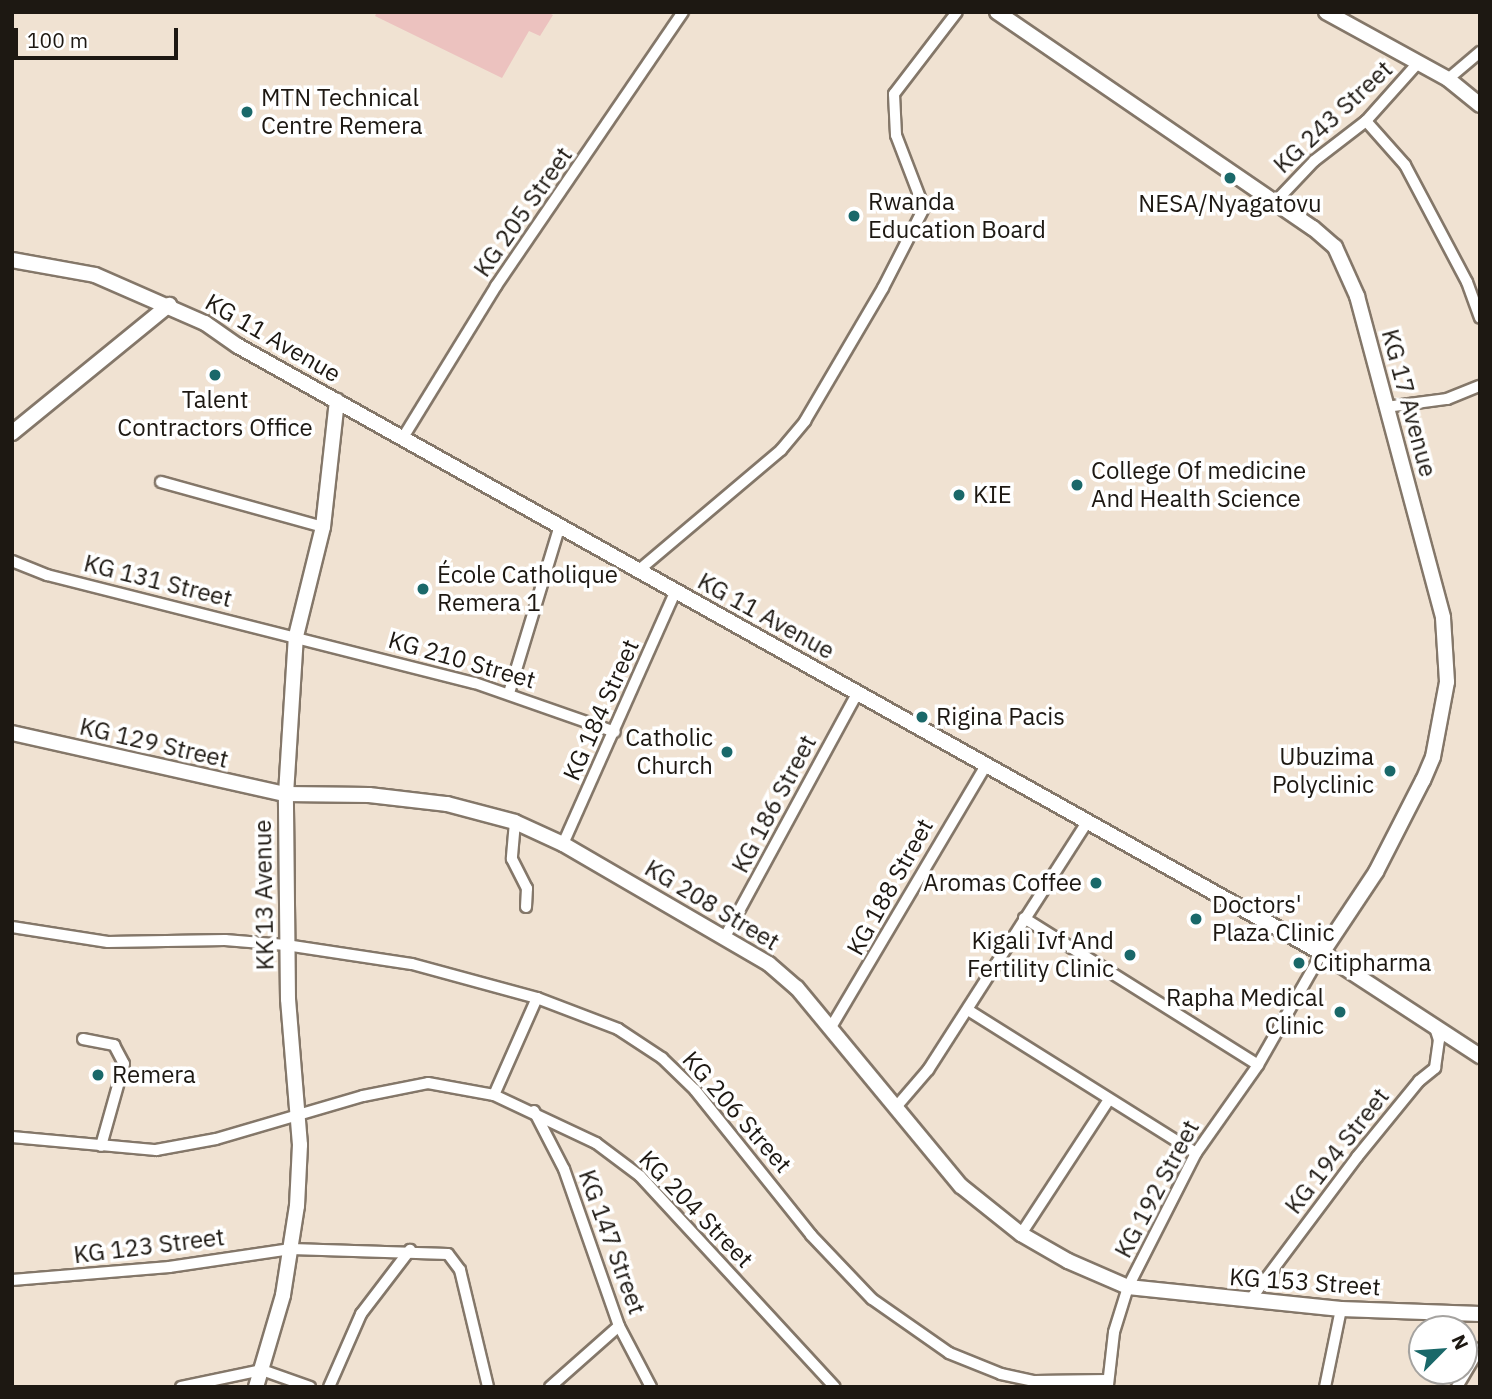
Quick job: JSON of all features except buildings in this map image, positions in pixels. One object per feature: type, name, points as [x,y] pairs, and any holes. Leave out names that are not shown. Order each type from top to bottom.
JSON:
[{"type":"street","name":"KG 205 Street","points":[[402,439],[496,286],[683,12]]},
{"type":"street","points":[[639,570],[780,450],[804,421],[876,299],[924,208],[896,135],[894,94],[957,12]]},
{"type":"street","name":"KG 17 Avenue","points":[[997,12],[1278,200],[1335,247],[1345,265],[1443,618],[1447,682],[1433,757],[1423,780],[1376,872],[1322,953]]},
{"type":"street","points":[[1326,12],[1448,79],[1480,105]]},
{"type":"street","points":[[1448,79],[1480,52]]},
{"type":"street","name":"KG 243 Street","points":[[1278,200],[1314,161],[1366,121],[1418,64]]},
{"type":"street","points":[[1366,121],[1405,165],[1467,282],[1480,318]]},
{"type":"street","name":"KG 11 Avenue","points":[[12,260],[95,275],[169,305],[402,439],[858,692],[1086,824],[1322,953],[1480,1056]]},
{"type":"street","points":[[12,433],[169,305]]},
{"type":"street","points":[[1386,407],[1447,399],[1480,386]]},
{"type":"street","name":"KK 13 Avenue","points":[[256,1387],[283,1295],[300,1145],[286,945],[286,794],[296,636],[323,527],[337,401]]},
{"type":"street","points":[[161,482],[323,527]]},
{"type":"street","points":[[509,693],[559,525]]},
{"type":"street","name":"KG 131 Street","points":[[12,561],[47,575],[296,636]]},
{"type":"street","name":"KG 184 Street","points":[[562,844],[615,732],[675,592]]},
{"type":"street","name":"KG 210 Street","points":[[296,636],[509,693],[615,732]]},
{"type":"street","name":"KG 186 Street","points":[[726,935],[858,692]]},
{"type":"street","name":"KG 129 Street","points":[[12,733],[286,794]]},
{"type":"street","name":"KG 188 Street","points":[[830,1029],[986,765]]},
{"type":"street","name":"KG 208 Street","points":[[286,794],[369,795],[447,804],[515,822],[562,844],[726,935],[797,988],[961,1186],[1021,1234],[1068,1261],[1128,1287]]},
{"type":"street","points":[[515,822],[512,859],[527,888],[526,907]]},
{"type":"street","points":[[897,1106],[968,1010],[1086,824]]},
{"type":"street","points":[[1024,918],[1258,1065]]},
{"type":"street","name":"KG 206 Street","points":[[12,926],[108,942],[225,940],[286,945],[427,967],[537,998],[618,1029],[662,1058],[695,1090],[837,1265],[872,1299],[949,1353],[1001,1374],[1035,1381],[1108,1383]]},
{"type":"street","name":"KG 192 Street","points":[[1108,1383],[1114,1332],[1128,1287],[1196,1153],[1258,1065],[1322,953]]},
{"type":"street","points":[[494,1095],[537,998]]},
{"type":"street","points":[[968,1010],[1108,1101],[1196,1153]]},
{"type":"street","name":"KG 194 Street","points":[[1250,1300],[1357,1157],[1419,1081],[1435,1068],[1439,1040],[1433,1023]]},
{"type":"street","points":[[83,1039],[114,1045],[124,1064],[102,1146]]},
{"type":"street","name":"KG 204 Street","points":[[12,1137],[156,1150],[216,1139],[296,1115],[428,1083],[494,1095],[534,1111],[597,1143],[640,1176],[835,1387]]},
{"type":"street","points":[[1021,1234],[1108,1101]]},
{"type":"street","name":"KG 147 Street","points":[[534,1111],[564,1169],[619,1326],[652,1387]]},
{"type":"street","name":"KG 123 Street","points":[[12,1280],[169,1267],[290,1249],[410,1250],[448,1254],[460,1270],[488,1387]]},
{"type":"street","points":[[329,1387],[361,1314],[410,1250]]},
{"type":"street","name":"KG 153 Street","points":[[1128,1287],[1341,1309],[1480,1314]]},
{"type":"street","points":[[1325,1387],[1341,1309]]},
{"type":"street","points":[[550,1387],[619,1326]]},
{"type":"street","points":[[1457,1387],[1480,1348]]},
{"type":"street","points":[[181,1387],[262,1370],[310,1387]]},
{"type":"shaded area","points":[[377,12],[547,12],[553,15],[540,36],[529,31],[502,78],[375,16]]},
{"type":"place","name":"MTN Technical Centre Remera","points":[[247,112]]},
{"type":"place","name":"NESA/Nyagatovu","points":[[1230,178]]},
{"type":"place","name":"Rwanda Education Board","points":[[854,216]]},
{"type":"place","name":"Talent Contractors Office","points":[[215,375]]},
{"type":"place","name":"College Of medicine And Health Science","points":[[1077,485]]},
{"type":"place","name":"KIE","points":[[959,495]]},
{"type":"place","name":"École Catholique Remera 1","points":[[423,589]]},
{"type":"place","name":"Rigina Pacis","points":[[922,717]]},
{"type":"place","name":"Catholic Church","points":[[727,752]]},
{"type":"place","name":"Ubuzima Polyclinic","points":[[1390,771]]},
{"type":"place","name":"Aromas Coffee","points":[[1096,883]]},
{"type":"place","name":"Doctors' Plaza Clinic","points":[[1196,919]]},
{"type":"place","name":"Kigali Ivf And Fertility Clinic","points":[[1130,955]]},
{"type":"place","name":"Citipharma","points":[[1299,963]]},
{"type":"place","name":"Rapha Medical Clinic","points":[[1340,1012]]},
{"type":"place","name":"Remera","points":[[98,1075]]}]
